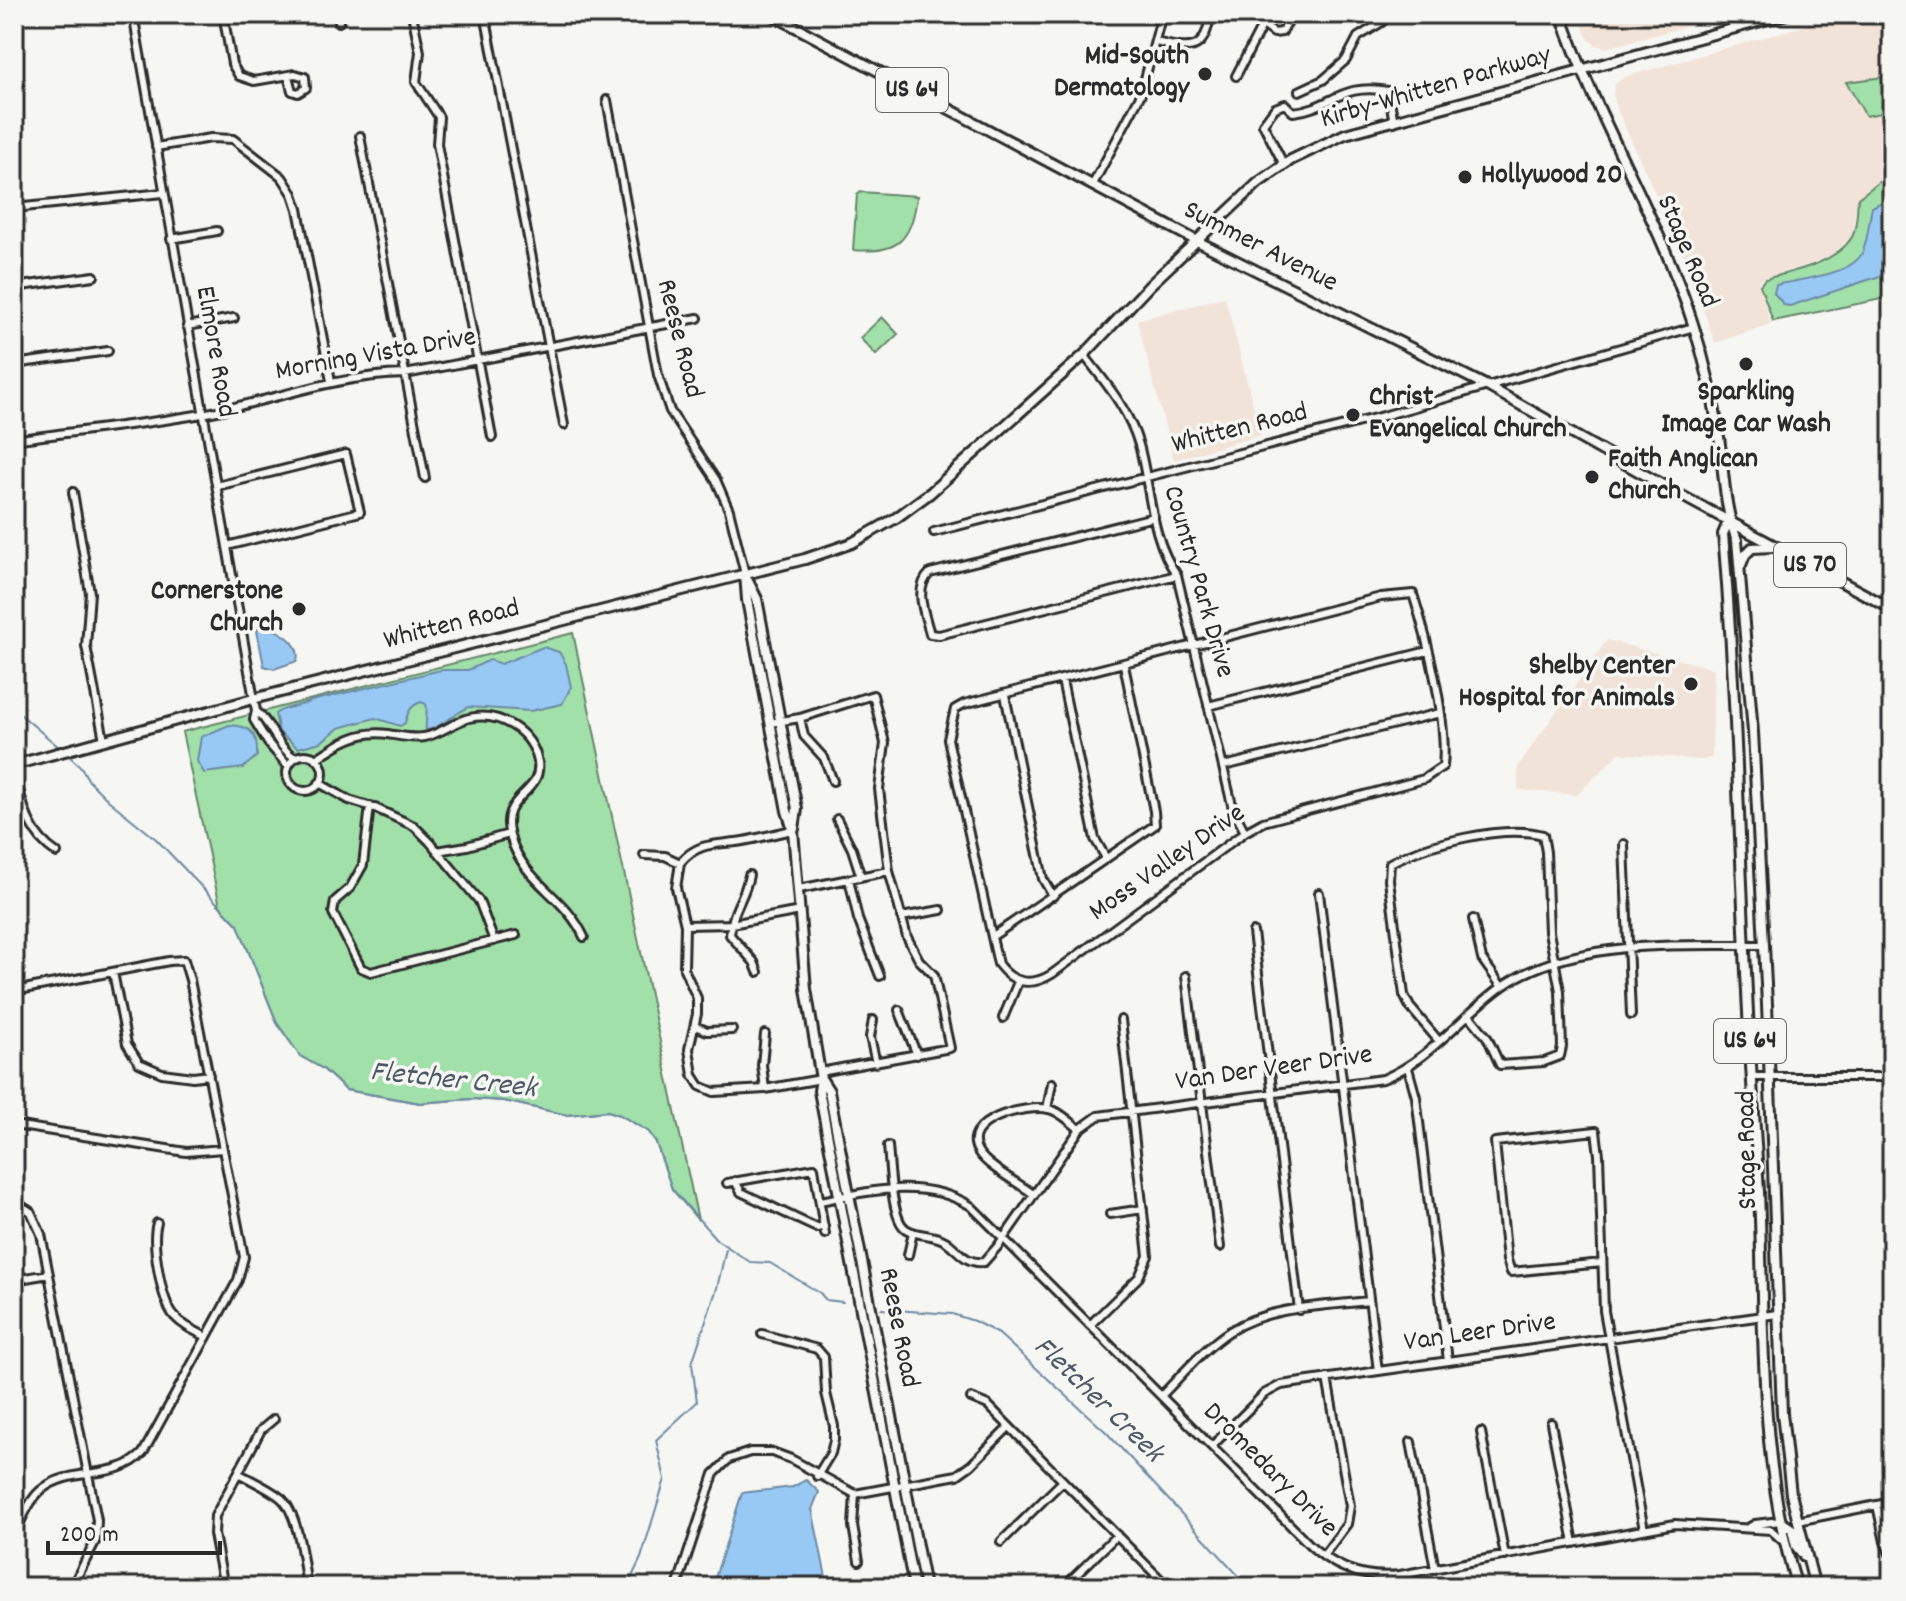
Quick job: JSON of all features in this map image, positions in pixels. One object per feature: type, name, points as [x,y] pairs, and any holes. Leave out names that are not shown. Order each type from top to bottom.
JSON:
[{"type":"main road","name":"Summer Avenue","points":[[771,14],[1197,241],[1487,386],[1729,520]]},
{"type":"main road","name":"Stage Road","points":[[1561,14],[1694,327],[1718,425],[1729,520],[1737,540],[1749,686],[1770,1077],[1784,1441],[1797,1521],[1815,1587]]},
{"type":"main road","name":"Kirby-Whitten Parkway","points":[[896,518],[930,493],[1084,355],[1211,224],[1258,183],[1318,145],[1345,134],[1787,14]]},
{"type":"main road","name":"Whitten Road","points":[[14,766],[253,699],[807,559],[852,543],[896,518]]},
{"type":"main road","name":"Stage Road","points":[[1729,520],[1723,534],[1752,1077],[1765,1415],[1780,1521],[1797,1587]]},
{"type":"main road","name":"US 70","points":[[1729,520],[1892,609]]},
{"type":"main road","points":[[1739,570],[1745,555],[1752,548],[1776,547]]},
{"type":"main road","name":"Reese Road","points":[[745,574],[757,599],[781,721],[797,809],[793,830]]},
{"type":"main road","name":"Reese Road","points":[[745,574],[770,723],[793,830],[806,989],[821,1076],[819,1091],[845,1196],[900,1487],[914,1587]]},
{"type":"main road","points":[[1731,657],[1740,657],[1743,675],[1749,686]]},
{"type":"main road","points":[[1772,1476],[1786,1518],[1797,1521]]},
{"type":"main road","name":"Reese Road","points":[[900,1487],[925,1587]]},
{"type":"main road","points":[[1780,1521],[1792,1529],[1798,1549],[1807,1560]]},
{"type":"street","name":"Elmore Road","points":[[133,14],[256,711]]},
{"type":"street","points":[[223,14],[232,64],[239,76],[254,81],[288,76]]},
{"type":"street","points":[[412,14],[420,52],[416,82],[439,117],[437,144],[492,437]]},
{"type":"street","points":[[485,14],[564,425]]},
{"type":"street","points":[[1092,186],[1141,94],[1162,14]]},
{"type":"street","points":[[1156,42],[1182,49],[1196,47],[1205,38],[1210,14]]},
{"type":"street","points":[[1236,76],[1268,14]]},
{"type":"street","points":[[1263,25],[1274,33],[1282,32],[1293,14]]},
{"type":"street","points":[[1299,91],[1323,80],[1346,60],[1358,37],[1382,22],[1383,14]]},
{"type":"street","points":[[1285,104],[1293,112],[1303,111],[1349,90],[1368,87],[1388,91],[1394,122]]},
{"type":"street","points":[[1284,165],[1263,124],[1275,108],[1285,104],[1291,96]]},
{"type":"street","name":"Reese Road","points":[[607,100],[658,375],[670,411],[716,480],[729,510],[745,574]]},
{"type":"street","points":[[360,136],[425,478]]},
{"type":"street","points":[[156,147],[211,138],[233,139],[282,177],[298,209],[331,381]]},
{"type":"street","points":[[14,208],[163,193]]},
{"type":"street","points":[[171,239],[217,231]]},
{"type":"street","points":[[14,287],[94,276]]},
{"type":"street","points":[[187,326],[234,318]]},
{"type":"street","name":"Morning Vista Drive","points":[[14,440],[203,414],[331,381],[368,375],[405,374],[698,318]]},
{"type":"street","name":"Whitten Road","points":[[934,532],[1487,386],[1694,327]]},
{"type":"street","points":[[14,364],[108,351]]},
{"type":"street","name":"Country Park Drive","points":[[1084,355],[1130,418],[1140,447],[1144,477],[1164,557],[1177,575],[1233,809],[1245,832]]},
{"type":"street","points":[[217,486],[346,454],[360,512],[227,546]]},
{"type":"street","points":[[73,492],[90,593],[86,646],[104,740]]},
{"type":"street","points":[[1154,517],[930,573],[924,579],[920,594],[930,634],[939,635],[1177,575]]},
{"type":"street","points":[[1003,1018],[1018,982],[1007,976],[998,964],[948,739],[955,709],[964,704],[1381,597],[1413,594],[1424,623],[1440,713],[1224,766]]},
{"type":"street","points":[[1208,706],[1428,651]]},
{"type":"street","points":[[993,936],[1155,825],[1124,665]]},
{"type":"street","points":[[1062,680],[1095,839],[1106,858]]},
{"type":"street","points":[[770,723],[800,718],[873,695],[885,743],[879,789],[889,871],[907,937],[919,960],[934,975],[950,1048],[765,1089],[714,1092],[700,1086],[693,1075],[689,1049],[697,998],[684,969],[685,925],[676,888],[680,863],[689,852],[702,845],[739,842],[793,830]]},
{"type":"street","points":[[1005,695],[1043,879],[1053,896]]},
{"type":"street","points":[[288,766],[295,758],[305,755],[316,759],[322,767],[319,783],[310,790],[298,789],[289,782],[288,766],[268,743],[254,720],[256,711],[281,746],[295,758]]},
{"type":"street","name":"Moss Valley Drive","points":[[1018,982],[1041,981],[1052,974],[1245,832],[1263,822],[1424,779],[1443,766],[1445,750],[1440,713]]},
{"type":"street","points":[[316,759],[338,743],[367,733],[421,738],[441,733],[471,718],[485,717],[508,722],[532,746],[538,766],[533,784],[516,798],[511,808],[509,834],[528,874],[562,903],[584,937]]},
{"type":"street","points":[[800,718],[804,736],[824,758],[833,781]]},
{"type":"street","points":[[14,766],[28,822],[39,838],[57,853]]},
{"type":"street","points":[[319,783],[349,800],[414,826],[479,901],[494,941]]},
{"type":"street","points":[[370,806],[363,865],[350,888],[337,897],[333,907],[333,913],[361,968],[371,972],[516,935]]},
{"type":"street","points":[[837,819],[861,877]]},
{"type":"street","points":[[1438,1040],[1410,1007],[1404,995],[1389,880],[1390,863],[1487,833],[1530,832],[1543,835],[1549,932],[1560,991],[1560,1056],[1544,1062],[1500,1065],[1486,1035],[1469,1015]]},
{"type":"street","points":[[437,851],[509,834]]},
{"type":"street","points":[[1624,844],[1631,1015]]},
{"type":"street","points":[[644,855],[665,856],[680,863]]},
{"type":"street","points":[[799,889],[889,871]]},
{"type":"street","points":[[749,875],[730,935],[754,962],[758,972]]},
{"type":"street","points":[[849,879],[858,919],[880,976]]},
{"type":"street","points":[[1319,893],[1378,1371]]},
{"type":"street","points":[[901,917],[941,910]]},
{"type":"street","points":[[685,925],[731,924],[800,911]]},
{"type":"street","points":[[1473,919],[1482,959],[1502,987]]},
{"type":"street","points":[[1253,932],[1299,1310]]},
{"type":"street","name":"Van Der Veer Drive","points":[[1080,1129],[1098,1116],[1383,1079],[1408,1068],[1502,987],[1554,960],[1628,949],[1763,945]]},
{"type":"street","points":[[14,991],[184,960],[243,1247],[243,1267],[143,1453],[127,1466],[57,1481],[41,1491],[31,1502],[14,1534]]},
{"type":"street","points":[[113,972],[127,1044],[139,1063],[162,1073],[193,1077],[209,1075]]},
{"type":"street","points":[[1186,976],[1220,1247]]},
{"type":"street","points":[[899,1010],[917,1055]]},
{"type":"street","points":[[873,1020],[870,1037],[876,1063]]},
{"type":"street","points":[[1091,1324],[1144,1269],[1149,1250],[1121,1020]]},
{"type":"street","points":[[695,1026],[707,1031],[732,1030]]},
{"type":"street","points":[[765,1034],[762,1065],[765,1089]]},
{"type":"street","points":[[1408,1068],[1416,1097],[1448,1361]]},
{"type":"street","points":[[1752,1077],[1892,1077]]},
{"type":"street","points":[[1047,1109],[1052,1083]]},
{"type":"street","points":[[888,1146],[898,1219],[905,1228],[943,1240],[971,1262],[985,1264],[1080,1129],[1054,1110],[1001,1114],[972,1139],[983,1158],[1033,1194]]},
{"type":"street","points":[[14,1125],[186,1152],[223,1149]]},
{"type":"street","points":[[1602,1263],[1511,1272],[1507,1260],[1495,1142],[1596,1131],[1602,1263],[1604,1311],[1644,1530]]},
{"type":"street","points":[[814,1168],[820,1201],[825,1230],[741,1192],[731,1182],[814,1168]]},
{"type":"street","name":"Dromedary Drive","points":[[820,1201],[893,1189],[925,1188],[955,1197],[977,1210],[1323,1556],[1341,1567],[1373,1576],[1395,1576],[1688,1524],[1772,1530],[1785,1544]]},
{"type":"street","points":[[14,1201],[27,1209],[37,1222],[98,1524],[97,1535],[72,1587]]},
{"type":"street","points":[[1110,1214],[1143,1209]]},
{"type":"street","points":[[157,1223],[154,1241],[167,1305],[185,1326],[207,1337]]},
{"type":"street","points":[[908,1255],[913,1232]]},
{"type":"street","points":[[14,1280],[49,1274]]},
{"type":"street","points":[[1162,1395],[1230,1331],[1262,1317],[1369,1301]]},
{"type":"street","name":"Van Leer Drive","points":[[1212,1446],[1264,1394],[1281,1385],[1777,1314]]},
{"type":"street","points":[[762,1334],[817,1349],[824,1357],[834,1440],[831,1453],[817,1476]]},
{"type":"street","points":[[1323,1556],[1347,1524],[1350,1506],[1327,1378]]},
{"type":"street","points":[[971,1398],[985,1402],[1168,1587]]},
{"type":"street","points":[[224,1587],[214,1521],[261,1430],[274,1419]]},
{"type":"street","points":[[1551,1423],[1574,1543]]},
{"type":"street","points":[[677,1587],[714,1474],[729,1459],[750,1452],[772,1452],[855,1494],[960,1473],[1009,1427]]},
{"type":"street","points":[[1481,1432],[1505,1556]]},
{"type":"street","points":[[1411,1442],[1435,1569]]},
{"type":"street","points":[[238,1473],[278,1495],[288,1507],[294,1519],[307,1587]]},
{"type":"street","points":[[1001,1542],[1063,1481]]},
{"type":"street","points":[[855,1494],[853,1526],[859,1561]]},
{"type":"street","points":[[1797,1521],[1892,1502]]},
{"type":"street","points":[[1877,1505],[1892,1558]]},
{"type":"street","name":"Dromedary Drive","points":[[1748,1528],[1755,1524],[1780,1521]]},
{"type":"street","points":[[1064,1587],[1117,1535]]},
{"type":"shaded area","points":[[1578,14],[1734,14],[1606,48],[1595,45],[1587,37]]},
{"type":"shaded area","points":[[1867,14],[1892,14],[1892,171],[1857,198],[1852,236],[1833,254],[1759,282],[1771,324],[1715,343],[1688,265],[1616,107],[1613,94],[1615,84],[1625,77],[1807,25]]},
{"type":"shaded area","points":[[1225,297],[1261,435],[1174,460],[1137,320]]},
{"type":"shaded area","points":[[1607,640],[1714,669],[1712,758],[1701,760],[1619,753],[1577,795],[1518,790],[1518,766]]},
{"type":"green space","points":[[1892,76],[1892,111],[1866,116],[1846,82]]},
{"type":"green space","points":[[1892,172],[1892,297],[1773,321],[1760,285],[1765,279],[1824,260],[1845,246],[1854,233],[1858,198]]},
{"type":"green space","points":[[861,192],[917,196],[906,234],[891,247],[853,250],[857,195]]},
{"type":"green space","points":[[882,317],[898,334],[876,355],[860,338]]},
{"type":"green space","points":[[573,633],[698,1220],[672,1189],[649,1132],[620,1115],[608,1111],[567,1115],[504,1101],[471,1099],[420,1103],[346,1090],[323,1069],[300,1056],[277,1023],[238,925],[220,906],[182,732]]},
{"type":"water","points":[[1892,197],[1892,272],[1790,306],[1784,305],[1774,293],[1776,285],[1837,271],[1858,259],[1865,246],[1872,207]]},
{"type":"water","points":[[260,625],[287,637],[296,648],[297,661],[274,669],[264,666],[257,631]]},
{"type":"water","points":[[543,647],[559,652],[566,664],[571,687],[562,704],[530,711],[468,707],[433,729],[426,730],[426,704],[421,702],[412,708],[405,723],[400,726],[375,718],[339,728],[321,742],[298,748],[279,732],[275,714],[287,708],[441,670],[468,670],[490,660],[501,664]]},
{"type":"water","points":[[229,725],[252,732],[257,756],[243,768],[204,773],[197,761],[201,737]]},
{"type":"water","points":[[806,1480],[819,1492],[812,1509],[828,1587],[712,1587],[742,1493],[793,1487]]},
{"type":"waterway","name":"Fletcher Creek","points":[[14,709],[60,748]]},
{"type":"waterway","name":"Fletcher Creek","points":[[68,755],[81,767],[89,781],[156,839],[238,925],[277,1023],[300,1056],[323,1069],[346,1090],[420,1103],[471,1099],[504,1101],[567,1115],[608,1111],[620,1115],[649,1132],[672,1189],[717,1240],[750,1262],[770,1263],[820,1293],[826,1300],[843,1302]]},
{"type":"waterway","points":[[627,1587],[641,1558],[665,1479],[656,1440],[697,1402],[692,1363],[717,1288],[726,1249]]},
{"type":"waterway","name":"Fletcher Creek","points":[[881,1309],[952,1314],[999,1334],[1106,1432],[1249,1587]]},
{"type":"waterway","name":"Fletcher Creek","points":[[1815,1581],[1822,1580],[1831,1587]]},
{"type":"waterway","name":"Fletcher Creek","points":[[1758,1587],[1793,1583]]},
{"type":"place","name":"Mid-South Dermatology","points":[[1205,74]]},
{"type":"place","name":"Hollywood 20","points":[[1465,177]]},
{"type":"place","name":"Sparkling Image Car Wash","points":[[1746,364]]},
{"type":"place","name":"Christ Evangelical Church","points":[[1353,415]]},
{"type":"place","name":"Faith Anglican Church","points":[[1592,477]]},
{"type":"place","name":"Cornerstone Church","points":[[299,609]]},
{"type":"place","name":"Shelby Center Hospital for Animals","points":[[1691,684]]}]
